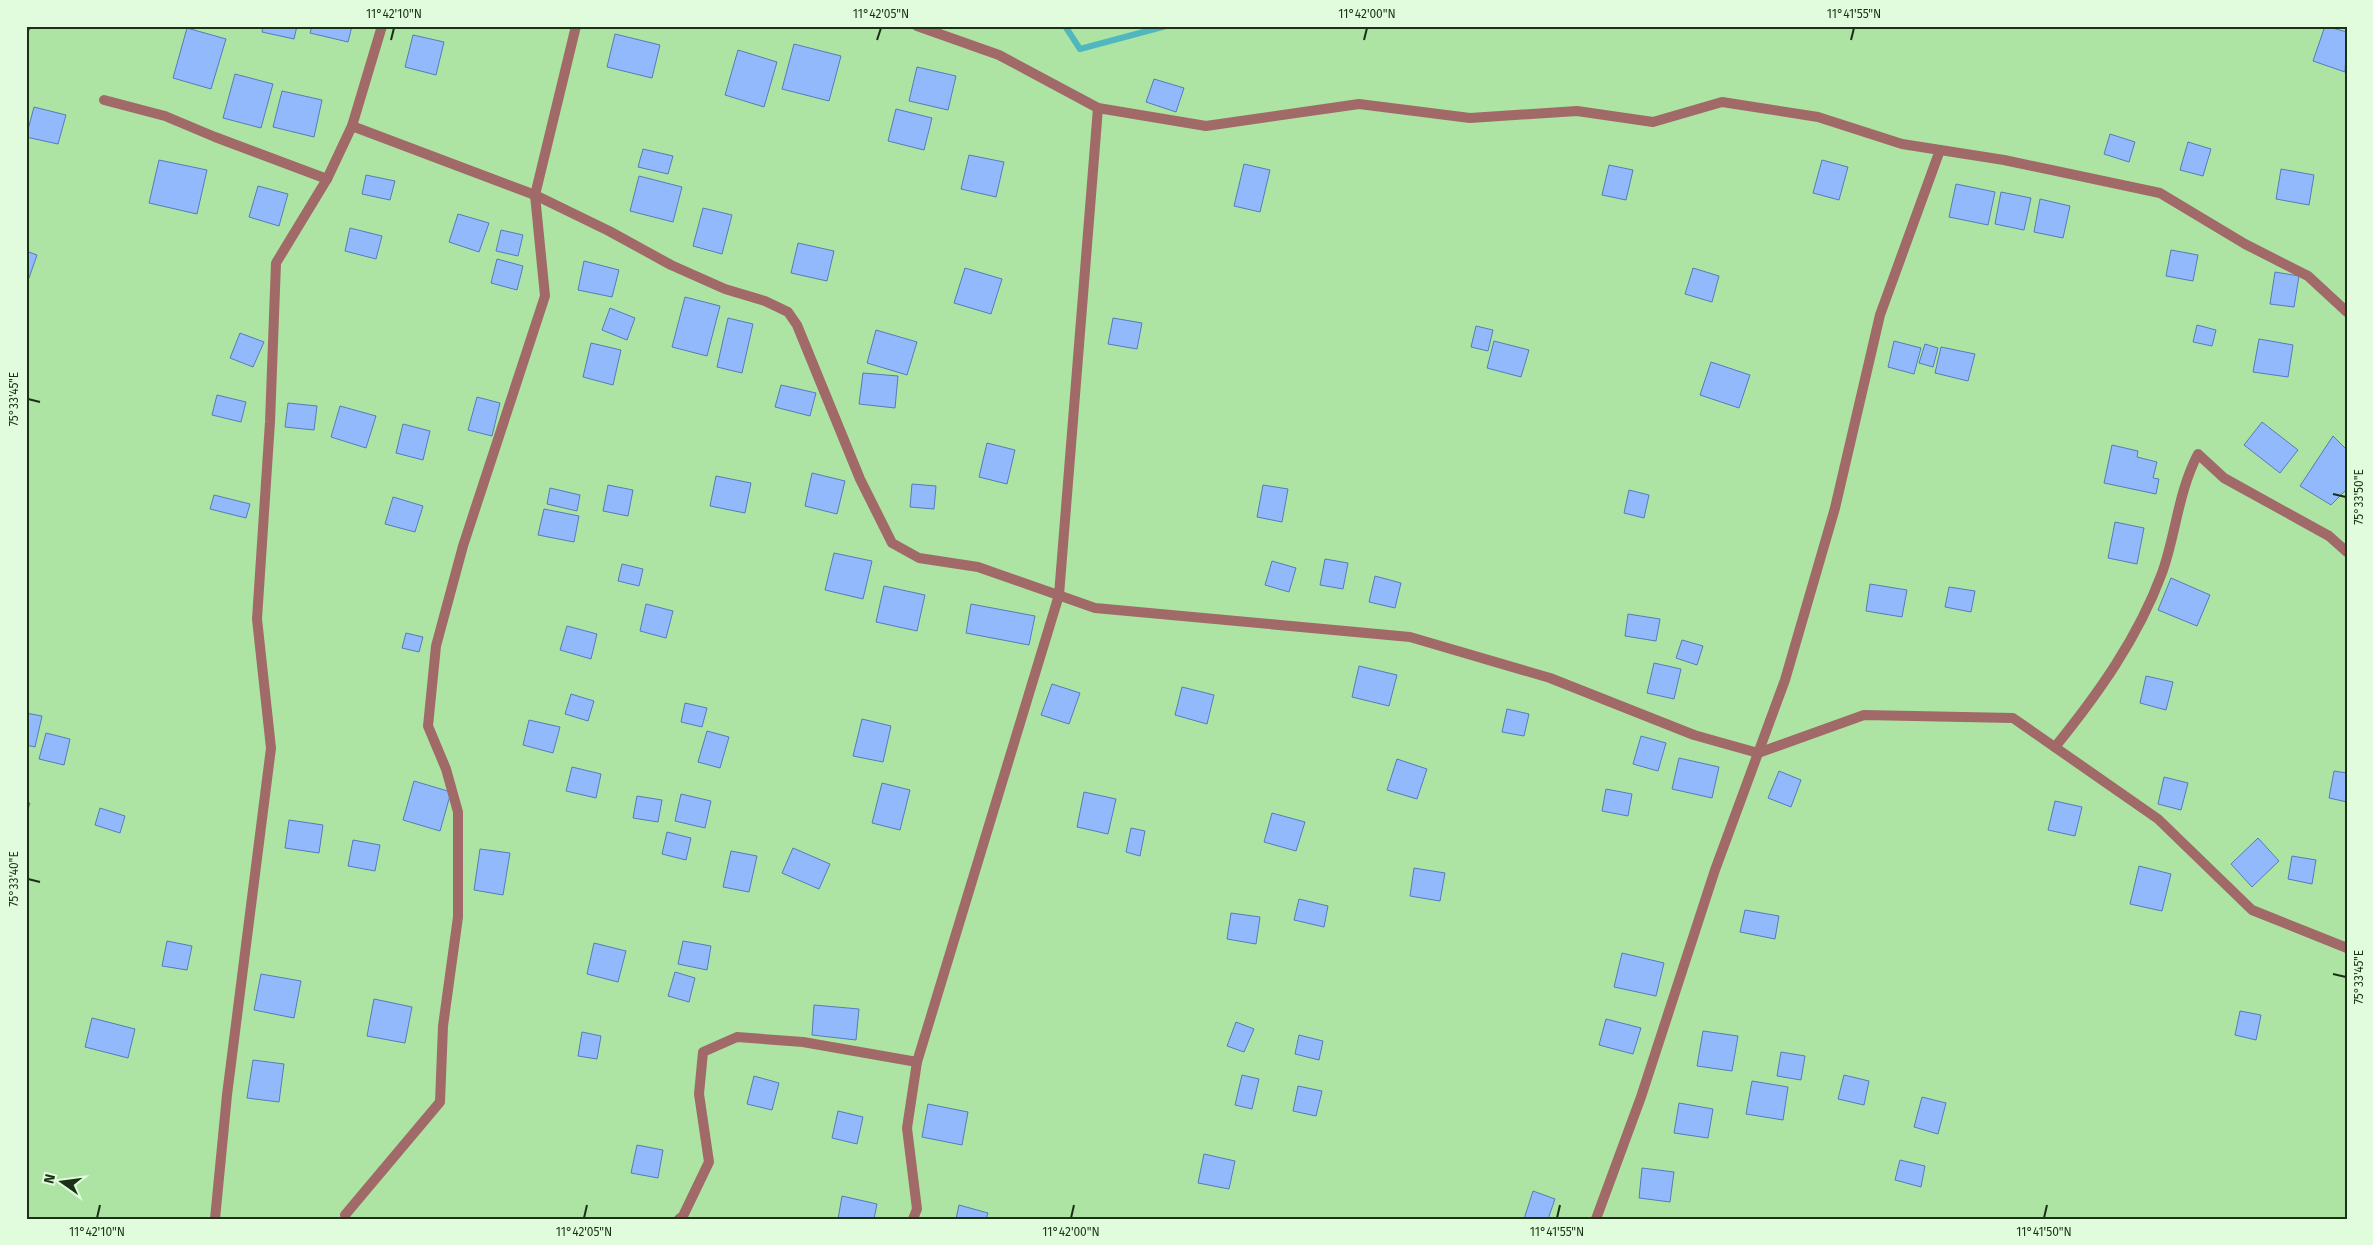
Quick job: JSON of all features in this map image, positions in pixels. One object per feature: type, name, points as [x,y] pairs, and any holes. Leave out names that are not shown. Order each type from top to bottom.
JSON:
[{"type":"street","points":[[215,1219],[227,1095],[271,748],[257,619],[270,422],[276,263],[327,179],[352,126],[382,26]]},
{"type":"street","points":[[346,1219],[345,1215],[440,1102],[443,1026],[458,917],[458,812],[446,769],[428,726],[436,646],[464,546],[545,296],[536,195],[576,26]]},
{"type":"street","points":[[916,26],[999,56],[1098,108],[1206,126],[1359,104],[1470,118],[1576,111],[1653,122],[1722,102],[1818,117],[1902,144],[2004,160],[2160,193],[2245,244],[2308,276],[2347,312]]},
{"type":"street","points":[[104,100],[165,116],[327,179]]},
{"type":"street","points":[[913,1219],[916,1209],[907,1128],[917,1062],[1059,595],[1098,108]]},
{"type":"street","points":[[352,126],[536,195],[609,231],[671,265],[725,289],[765,301],[788,312],[797,324],[860,479],[892,543],[919,558],[978,567],[1095,608],[1410,637],[1550,678],[1694,735],[1758,753],[1864,715],[2013,718],[2158,819],[2252,910],[2347,948]]},
{"type":"street","points":[[1596,1219],[1642,1097],[1715,870],[1785,680],[1835,508],[1880,315],[1940,150]]},
{"type":"street","points":[[2055,747],[2093,701],[2125,651],[2148,607],[2162,573],[2181,496],[2198,454],[2224,478],[2329,536],[2347,552]]},
{"type":"street","points":[[679,1219],[683,1216],[709,1162],[699,1094],[704,1052],[737,1037],[803,1042],[917,1062]]},
{"type":"building","points":[[263,26],[297,26],[294,39],[262,32]]},
{"type":"building","points":[[312,26],[352,26],[348,42],[310,33]]},
{"type":"building","points":[[2325,26],[2347,32],[2345,72],[2313,61]]},
{"type":"building","points":[[187,28],[226,39],[211,89],[173,78]]},
{"type":"building","points":[[615,34],[660,45],[652,78],[607,67]]},
{"type":"building","points":[[413,35],[444,42],[436,75],[405,67]]},
{"type":"building","points":[[794,44],[841,56],[829,101],[782,89]]},
{"type":"building","points":[[738,50],[777,62],[764,107],[725,95]]},
{"type":"building","points":[[917,67],[956,76],[948,110],[909,101]]},
{"type":"building","points":[[235,74],[273,84],[261,128],[223,118]]},
{"type":"building","points":[[1154,79],[1184,88],[1176,112],[1146,102]]},
{"type":"building","points":[[282,91],[322,100],[314,137],[273,127]]},
{"type":"building","points":[[34,107],[66,115],[58,144],[26,137]]},
{"type":"building","points":[[896,109],[932,118],[924,150],[888,141]]},
{"type":"building","points":[[2110,134],[2135,142],[2129,162],[2104,154]]},
{"type":"building","points":[[2188,142],[2211,149],[2203,176],[2180,170]]},
{"type":"building","points":[[643,149],[673,156],[668,174],[638,167]]},
{"type":"building","points":[[969,155],[1004,162],[996,197],[961,189]]},
{"type":"building","points":[[159,160],[207,170],[197,214],[149,203]]},
{"type":"building","points":[[1822,160],[1848,167],[1839,200],[1813,193]]},
{"type":"building","points":[[1244,164],[1270,170],[1260,212],[1234,206]]},
{"type":"building","points":[[1609,165],[1633,170],[1626,200],[1602,195]]},
{"type":"building","points":[[2281,169],[2314,175],[2309,205],[2276,199]]},
{"type":"building","points":[[366,175],[395,181],[390,200],[362,194]]},
{"type":"building","points":[[639,176],[682,187],[673,222],[630,211]]},
{"type":"building","points":[[1956,184],[1995,192],[1988,225],[1949,217]]},
{"type":"building","points":[[258,186],[288,194],[279,226],[249,217]]},
{"type":"building","points":[[2001,192],[2031,198],[2024,230],[1995,224]]},
{"type":"building","points":[[2040,199],[2070,206],[2063,238],[2034,232]]},
{"type":"building","points":[[703,208],[732,215],[722,254],[693,246]]},
{"type":"building","points":[[458,214],[489,223],[479,252],[449,242]]},
{"type":"building","points":[[350,228],[382,236],[376,259],[345,251]]},
{"type":"building","points":[[501,230],[523,235],[518,256],[496,251]]},
{"type":"building","points":[[798,243],[834,251],[827,281],[791,273]]},
{"type":"building","points":[[2171,250],[2198,255],[2193,281],[2166,276]]},
{"type":"building","points":[[26,251],[37,255],[29,278],[26,278]]},
{"type":"building","points":[[497,259],[523,266],[517,290],[491,283]]},
{"type":"building","points":[[584,261],[619,270],[612,297],[578,290]]},
{"type":"building","points":[[965,268],[1002,279],[991,314],[954,303]]},
{"type":"building","points":[[1693,268],[1719,276],[1712,302],[1685,294]]},
{"type":"building","points":[[2275,272],[2299,276],[2294,307],[2270,304]]},
{"type":"building","points":[[685,297],[720,306],[707,356],[672,347]]},
{"type":"building","points":[[610,308],[635,318],[627,340],[602,330]]},
{"type":"building","points":[[728,318],[753,324],[742,373],[717,367]]},
{"type":"building","points":[[1113,318],[1142,323],[1137,349],[1108,344]]},
{"type":"building","points":[[2197,325],[2216,330],[2212,346],[2193,342]]},
{"type":"building","points":[[1476,326],[1493,330],[1488,351],[1471,347]]},
{"type":"building","points":[[876,330],[917,342],[907,375],[867,363]]},
{"type":"building","points":[[240,333],[264,342],[253,367],[230,358]]},
{"type":"building","points":[[2259,339],[2293,345],[2288,377],[2253,372]]},
{"type":"building","points":[[1494,341],[1529,350],[1521,377],[1487,368]]},
{"type":"building","points":[[1894,341],[1921,348],[1914,374],[1888,367]]},
{"type":"building","points":[[591,343],[621,350],[613,385],[583,377]]},
{"type":"building","points":[[1925,344],[1938,348],[1933,367],[1919,363]]},
{"type":"building","points":[[1941,347],[1975,354],[1968,381],[1935,373]]},
{"type":"building","points":[[1711,362],[1750,375],[1739,408],[1700,395]]},
{"type":"building","points":[[863,373],[898,376],[895,408],[859,404]]},
{"type":"building","points":[[781,385],[816,393],[810,416],[775,407]]},
{"type":"building","points":[[217,395],[246,402],[241,422],[212,415]]},
{"type":"building","points":[[477,397],[500,403],[492,436],[468,430]]},
{"type":"building","points":[[288,403],[317,406],[314,430],[285,427]]},
{"type":"building","points":[[340,406],[376,416],[366,448],[331,437]]},
{"type":"building","points":[[2262,422],[2298,450],[2280,473],[2244,445]]},
{"type":"building","points":[[403,424],[430,431],[423,460],[396,453]]},
{"type":"building","points":[[2333,436],[2347,450],[2347,489],[2331,505],[2300,486]]},
{"type":"building","points":[[987,443],[1015,450],[1007,484],[979,477]]},
{"type":"building","points":[[2112,445],[2138,451],[2137,457],[2157,462],[2153,478],[2159,479],[2156,494],[2104,483]]},
{"type":"building","points":[[812,473],[845,481],[837,514],[805,506]]},
{"type":"building","points":[[716,476],[751,483],[745,513],[710,506]]},
{"type":"building","points":[[912,484],[936,486],[934,509],[910,507]]},
{"type":"building","points":[[608,485],[633,490],[628,516],[603,511]]},
{"type":"building","points":[[1263,485],[1288,489],[1282,522],[1257,517]]},
{"type":"building","points":[[550,488],[580,495],[577,511],[547,504]]},
{"type":"building","points":[[1629,490],[1649,495],[1644,518],[1624,513]]},
{"type":"building","points":[[214,495],[250,504],[246,518],[210,509]]},
{"type":"building","points":[[393,497],[423,506],[415,532],[385,524]]},
{"type":"building","points":[[544,509],[579,516],[574,542],[538,535]]},
{"type":"building","points":[[2115,522],[2144,528],[2137,564],[2108,558]]},
{"type":"building","points":[[834,553],[872,561],[863,599],[825,590]]},
{"type":"building","points":[[1325,559],[1348,563],[1343,589],[1320,585]]},
{"type":"building","points":[[1272,561],[1296,568],[1289,592],[1265,585]]},
{"type":"building","points":[[622,564],[643,569],[639,586],[618,581]]},
{"type":"building","points":[[1375,576],[1401,583],[1395,608],[1369,602]]},
{"type":"building","points":[[2171,578],[2210,595],[2197,626],[2158,610]]},
{"type":"building","points":[[1870,584],[1907,590],[1902,617],[1866,611]]},
{"type":"building","points":[[884,586],[925,595],[917,631],[876,622]]},
{"type":"building","points":[[1949,587],[1975,591],[1971,612],[1945,607]]},
{"type":"building","points":[[646,604],[673,611],[666,638],[640,631]]},
{"type":"building","points":[[971,604],[1035,616],[1029,645],[966,633]]},
{"type":"building","points":[[1628,614],[1660,619],[1656,641],[1625,636]]},
{"type":"building","points":[[567,626],[597,634],[591,659],[560,650]]},
{"type":"building","points":[[406,633],[423,637],[419,652],[402,648]]},
{"type":"building","points":[[1682,640],[1703,646],[1697,665],[1676,658]]},
{"type":"building","points":[[1654,663],[1681,669],[1674,699],[1647,693]]},
{"type":"building","points":[[1359,666],[1397,675],[1389,706],[1352,697]]},
{"type":"building","points":[[2146,676],[2173,682],[2166,710],[2140,703]]},
{"type":"building","points":[[1052,684],[1080,693],[1069,724],[1041,715]]},
{"type":"building","points":[[1182,687],[1214,695],[1207,724],[1175,715]]},
{"type":"building","points":[[571,694],[594,701],[588,721],[565,714]]},
{"type":"building","points":[[685,703],[707,708],[702,727],[681,722]]},
{"type":"building","points":[[1507,709],[1529,714],[1524,736],[1502,732]]},
{"type":"building","points":[[26,713],[42,716],[35,747],[26,745]]},
{"type":"building","points":[[862,719],[891,726],[883,762],[853,756]]},
{"type":"building","points":[[529,720],[560,727],[553,753],[523,745]]},
{"type":"building","points":[[707,731],[729,737],[720,768],[698,762]]},
{"type":"building","points":[[46,733],[70,739],[64,765],[39,759]]},
{"type":"building","points":[[1641,736],[1666,743],[1658,771],[1633,764]]},
{"type":"building","points":[[1679,758],[1719,767],[1712,798],[1672,789]]},
{"type":"building","points":[[1397,759],[1427,769],[1417,799],[1387,790]]},
{"type":"building","points":[[572,767],[601,774],[596,798],[566,791]]},
{"type":"building","points":[[1779,771],[1801,780],[1791,807],[1768,798]]},
{"type":"building","points":[[2334,771],[2347,773],[2347,802],[2329,798]]},
{"type":"building","points":[[2164,777],[2188,783],[2181,810],[2158,804]]},
{"type":"building","points":[[414,781],[451,792],[440,831],[403,820]]},
{"type":"building","points":[[882,783],[910,790],[900,830],[872,823]]},
{"type":"building","points":[[1606,789],[1632,794],[1628,816],[1602,811]]},
{"type":"building","points":[[1084,792],[1116,799],[1108,834],[1077,827]]},
{"type":"building","points":[[681,794],[711,801],[705,828],[675,821]]},
{"type":"building","points":[[637,796],[662,800],[658,822],[633,818]]},
{"type":"building","points":[[2055,801],[2082,807],[2075,836],[2048,830]]},
{"type":"building","points":[[26,802],[30,803],[26,816]]},
{"type":"building","points":[[100,808],[125,816],[120,833],[95,825]]},
{"type":"building","points":[[1272,813],[1305,822],[1296,851],[1264,842]]},
{"type":"building","points":[[289,820],[323,825],[319,853],[285,848]]},
{"type":"building","points":[[1131,828],[1145,831],[1140,856],[1126,852]]},
{"type":"building","points":[[667,832],[691,838],[686,860],[662,854]]},
{"type":"building","points":[[2258,838],[2279,861],[2252,887],[2231,864]]},
{"type":"building","points":[[353,840],[380,845],[375,871],[348,866]]},
{"type":"building","points":[[793,848],[830,864],[819,889],[782,873]]},
{"type":"building","points":[[480,849],[510,853],[503,895],[474,890]]},
{"type":"building","points":[[731,851],[757,856],[749,892],[723,887]]},
{"type":"building","points":[[2292,856],[2316,860],[2312,884],[2288,879]]},
{"type":"building","points":[[2139,866],[2171,874],[2162,911],[2130,904]]},
{"type":"building","points":[[1414,868],[1445,873],[1440,901],[1410,896]]},
{"type":"building","points":[[1299,899],[1328,906],[1324,927],[1294,920]]},
{"type":"building","points":[[1745,910],[1779,916],[1775,939],[1740,932]]},
{"type":"building","points":[[1231,913],[1260,917],[1256,944],[1227,939]]},
{"type":"building","points":[[167,941],[192,946],[187,970],[162,966]]},
{"type":"building","points":[[683,941],[711,946],[707,970],[678,964]]},
{"type":"building","points":[[594,943],[626,951],[618,982],[587,974]]},
{"type":"building","points":[[1622,953],[1664,963],[1656,996],[1614,987]]},
{"type":"building","points":[[675,972],[695,978],[689,1002],[668,996]]},
{"type":"building","points":[[261,974],[301,981],[294,1018],[254,1010]]},
{"type":"building","points":[[374,999],[412,1007],[405,1043],[367,1036]]},
{"type":"building","points":[[814,1005],[859,1009],[856,1040],[812,1035]]},
{"type":"building","points":[[2240,1011],[2261,1015],[2256,1040],[2235,1035]]},
{"type":"building","points":[[92,1018],[135,1029],[128,1058],[85,1047]]},
{"type":"building","points":[[1606,1019],[1641,1028],[1633,1054],[1599,1045]]},
{"type":"building","points":[[1236,1022],[1254,1029],[1244,1052],[1227,1046]]},
{"type":"building","points":[[1703,1031],[1738,1036],[1732,1071],[1697,1066]]},
{"type":"building","points":[[582,1032],[601,1036],[597,1059],[578,1056]]},
{"type":"building","points":[[1299,1035],[1323,1041],[1319,1060],[1295,1054]]},
{"type":"building","points":[[1781,1052],[1805,1056],[1801,1080],[1777,1076]]},
{"type":"building","points":[[253,1060],[284,1064],[279,1102],[247,1098]]},
{"type":"building","points":[[1242,1075],[1259,1079],[1252,1109],[1235,1105]]},
{"type":"building","points":[[1844,1075],[1869,1081],[1864,1105],[1838,1099]]},
{"type":"building","points":[[754,1076],[779,1083],[772,1110],[747,1104]]},
{"type":"building","points":[[1752,1081],[1788,1087],[1783,1120],[1746,1114]]},
{"type":"building","points":[[1298,1086],[1322,1091],[1316,1116],[1293,1111]]},
{"type":"building","points":[[1922,1097],[1946,1103],[1938,1134],[1914,1127]]},
{"type":"building","points":[[1679,1103],[1713,1109],[1708,1138],[1674,1133]]},
{"type":"building","points":[[928,1104],[968,1112],[962,1145],[922,1137]]},
{"type":"building","points":[[838,1111],[863,1117],[857,1144],[832,1138]]},
{"type":"building","points":[[637,1145],[663,1150],[658,1178],[631,1173]]},
{"type":"building","points":[[1204,1154],[1235,1161],[1229,1189],[1198,1183]]},
{"type":"building","points":[[1900,1160],[1925,1166],[1921,1187],[1895,1180]]},
{"type":"building","points":[[1642,1168],[1674,1172],[1670,1202],[1639,1198]]},
{"type":"building","points":[[1533,1191],[1555,1199],[1548,1219],[1524,1219]]},
{"type":"building","points":[[842,1196],[877,1204],[874,1219],[838,1219]]},
{"type":"building","points":[[959,1205],[988,1213],[986,1219],[956,1219]]},
{"type":"waterway","points":[[1065,26],[1080,49],[1166,26]]}]
